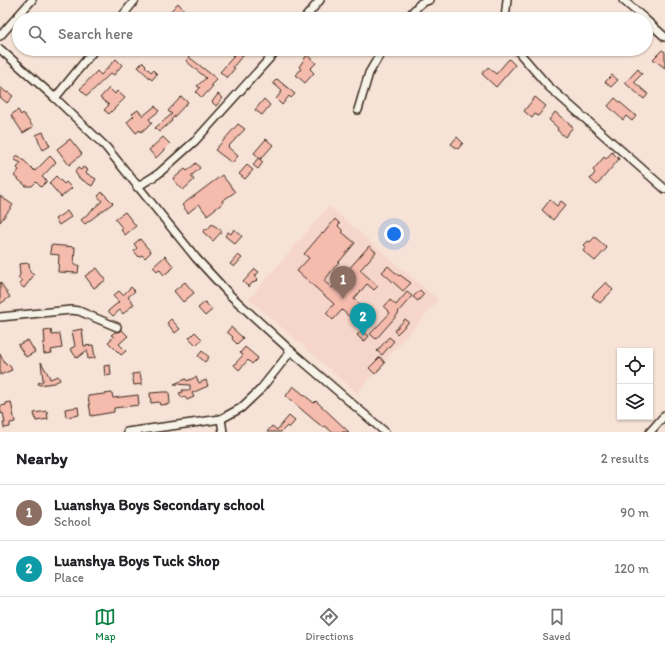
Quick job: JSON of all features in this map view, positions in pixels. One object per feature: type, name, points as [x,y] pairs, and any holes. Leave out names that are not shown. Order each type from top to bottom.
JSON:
[{"type":"street","points":[[21,12],[32,0]]},
{"type":"street","points":[[126,12],[135,0]]},
{"type":"street","points":[[310,12],[320,0]]},
{"type":"street","points":[[413,12],[421,3],[429,0]]},
{"type":"street","points":[[506,12],[507,0]]},
{"type":"street","points":[[623,0],[636,12]]},
{"type":"street","points":[[0,36],[12,22]]},
{"type":"street","points":[[653,27],[665,37]]},
{"type":"street","points":[[0,49],[55,98],[106,147],[196,258],[231,296],[291,351],[385,432]]},
{"type":"street","points":[[55,98],[89,56]]},
{"type":"street","points":[[137,187],[158,174],[195,141],[272,56]]},
{"type":"street","points":[[358,110],[369,73],[379,56]]},
{"type":"street","points":[[522,56],[548,86],[665,189]]},
{"type":"street","points":[[0,317],[79,310],[117,327]]},
{"type":"street","points":[[127,432],[221,419],[241,408],[260,390],[291,351]]},
{"type":"street","points":[[650,432],[665,415]]},
{"type":"street","points":[[221,419],[223,432]]},
{"type":"shaded area","points":[[329,206],[438,300],[357,393],[249,299]]},
{"type":"building","points":[[178,3],[184,10],[182,12],[170,12]]},
{"type":"building","points":[[662,50],[665,52],[665,68],[653,59]]},
{"type":"building","points":[[234,56],[242,56],[233,67],[235,68],[227,78],[220,72]]},
{"type":"building","points":[[306,56],[316,63],[310,69],[314,73],[305,83],[296,75],[301,69],[299,67]]},
{"type":"building","points":[[189,57],[217,79],[202,98],[196,92],[200,88],[197,86],[206,78],[186,61]]},
{"type":"building","points":[[116,59],[122,65],[114,75],[111,73],[87,96],[80,89],[97,71],[101,75]]},
{"type":"building","points":[[509,59],[515,65],[496,87],[482,74],[488,67],[496,74]]},
{"type":"building","points":[[143,62],[151,72],[153,70],[157,74],[152,80],[138,67]]},
{"type":"building","points":[[638,69],[642,74],[634,82],[648,94],[644,99],[625,83]]},
{"type":"building","points":[[612,75],[618,80],[611,87],[605,82]]},
{"type":"building","points":[[277,79],[295,94],[291,98],[289,96],[282,105],[276,99],[282,91],[273,83]]},
{"type":"building","points":[[0,87],[13,96],[7,103],[0,97]]},
{"type":"building","points":[[109,88],[115,94],[117,91],[125,98],[109,114],[104,110],[109,105],[100,98]]},
{"type":"building","points":[[218,94],[223,98],[216,106],[212,102]]},
{"type":"building","points":[[181,97],[188,102],[171,120],[172,121],[159,132],[155,128],[172,114],[168,111]]},
{"type":"building","points":[[535,97],[546,106],[538,116],[535,114],[532,118],[524,111]]},
{"type":"building","points":[[615,98],[636,116],[632,121],[626,116],[623,120],[608,106]]},
{"type":"building","points":[[264,99],[270,105],[262,115],[255,110]]},
{"type":"building","points":[[155,106],[159,111],[149,119],[152,123],[141,132],[140,130],[136,133],[127,122],[134,116],[132,114],[138,110],[143,116]]},
{"type":"building","points":[[18,110],[21,115],[23,113],[33,127],[23,133],[11,115]]},
{"type":"building","points":[[555,112],[573,127],[565,137],[549,120]]},
{"type":"building","points":[[238,124],[245,129],[228,147],[238,156],[232,163],[215,150]]},
{"type":"building","points":[[43,132],[50,146],[43,150],[36,135]]},
{"type":"building","points":[[163,137],[170,144],[156,158],[149,150]]},
{"type":"building","points":[[457,137],[463,143],[458,149],[451,144]]},
{"type":"building","points":[[70,139],[82,154],[69,165],[57,149]]},
{"type":"building","points":[[266,139],[273,145],[261,159],[254,153]]},
{"type":"building","points":[[612,152],[619,159],[597,185],[590,179],[595,173],[593,170],[604,157],[606,159]]},
{"type":"building","points":[[15,156],[19,156],[35,171],[50,156],[56,162],[42,177],[47,181],[41,187],[36,182],[32,186],[26,186],[14,176],[19,170],[17,168],[21,163],[15,160]]},
{"type":"building","points":[[258,158],[263,162],[258,169],[253,165]]},
{"type":"building","points":[[196,163],[200,168],[191,176],[194,180],[183,190],[173,179],[185,169],[187,171]]},
{"type":"building","points":[[247,165],[253,170],[245,179],[239,174]]},
{"type":"building","points":[[83,167],[88,170],[86,173],[96,179],[92,186],[79,178],[75,172],[78,168],[81,170]]},
{"type":"building","points":[[222,175],[235,192],[222,201],[223,203],[207,215],[199,204],[188,213],[182,205]]},
{"type":"building","points":[[56,176],[64,184],[66,182],[72,188],[61,197],[49,183]]},
{"type":"building","points":[[102,192],[113,203],[85,224],[81,220],[102,201],[98,196]]},
{"type":"building","points":[[0,196],[13,205],[0,222]]},
{"type":"building","points":[[550,200],[557,206],[561,201],[566,205],[553,220],[542,210]]},
{"type":"building","points":[[67,211],[71,217],[59,225],[55,219]]},
{"type":"building","points":[[125,212],[136,226],[125,235],[121,230],[123,229],[115,219]]},
{"type":"building","points":[[335,219],[340,224],[338,226],[343,231],[342,232],[355,243],[324,281],[332,288],[369,246],[376,252],[360,270],[378,286],[374,290],[367,284],[354,299],[371,315],[361,327],[342,310],[333,320],[326,313],[334,304],[297,271],[309,258],[304,254]]},
{"type":"building","points":[[212,224],[222,231],[213,241],[203,232]]},
{"type":"building","points":[[234,229],[242,236],[235,244],[225,236],[228,232],[231,234]]},
{"type":"building","points":[[595,237],[607,248],[595,261],[583,251],[586,247],[584,245]]},
{"type":"building","points":[[140,239],[151,252],[145,258],[142,255],[139,257],[134,251],[137,248],[134,244]]},
{"type":"building","points":[[51,245],[75,247],[74,265],[79,265],[78,273],[58,272],[59,255],[50,254]]},
{"type":"building","points":[[238,255],[242,258],[234,267],[230,264]]},
{"type":"building","points":[[165,256],[174,267],[164,275],[159,269],[157,271],[153,267]]},
{"type":"building","points":[[29,263],[30,272],[34,275],[24,288],[19,284],[22,281],[18,278],[20,275],[19,264]]},
{"type":"building","points":[[388,266],[399,276],[400,275],[411,283],[403,291],[382,272]]},
{"type":"building","points":[[97,268],[106,280],[94,288],[85,276]]},
{"type":"building","points":[[255,269],[259,272],[255,276],[258,279],[249,287],[243,282]]},
{"type":"building","points":[[0,282],[10,297],[0,304]]},
{"type":"building","points":[[185,282],[194,293],[183,302],[174,291]]},
{"type":"building","points":[[606,282],[613,290],[600,303],[592,296]]},
{"type":"building","points":[[131,287],[135,291],[128,297],[134,304],[123,314],[120,310],[113,316],[108,311],[119,302],[113,296],[119,291],[123,295]]},
{"type":"building","points":[[420,290],[424,294],[418,301],[413,297]]},
{"type":"building","points":[[407,292],[412,296],[376,339],[370,334],[390,313],[384,307],[390,300],[396,305]]},
{"type":"building","points":[[205,302],[212,310],[205,316],[198,308]]},
{"type":"building","points":[[171,319],[180,329],[175,333],[167,323]]},
{"type":"building","points":[[405,319],[409,322],[397,334],[394,331]]},
{"type":"building","points":[[231,327],[243,338],[237,344],[232,339],[233,337],[227,332]]},
{"type":"building","points":[[82,329],[84,346],[93,345],[95,358],[88,359],[87,350],[77,358],[70,349],[75,346],[72,331]]},
{"type":"building","points":[[51,330],[52,335],[60,334],[62,348],[51,350],[52,353],[44,354],[44,331]]},
{"type":"building","points":[[122,330],[128,336],[119,344],[126,351],[121,355],[108,342],[114,337],[111,335]]},
{"type":"building","points":[[362,330],[369,336],[364,342],[357,335]]},
{"type":"building","points":[[195,332],[202,339],[196,345],[189,338]]},
{"type":"building","points":[[389,337],[394,341],[382,355],[377,351]]},
{"type":"building","points":[[28,340],[35,352],[26,357],[18,345]]},
{"type":"building","points":[[245,347],[258,358],[252,364],[248,360],[239,370],[234,365],[243,355],[240,353]]},
{"type":"building","points":[[202,351],[209,357],[205,362],[198,356]]},
{"type":"building","points":[[0,354],[6,365],[9,364],[12,370],[0,375]]},
{"type":"building","points":[[380,357],[385,363],[375,374],[369,368]]},
{"type":"building","points":[[41,362],[50,379],[58,376],[60,380],[54,383],[39,385],[38,383],[43,381]]},
{"type":"building","points":[[110,365],[111,375],[105,376],[104,366]]},
{"type":"building","points":[[140,373],[142,384],[134,385],[132,374]]},
{"type":"building","points":[[196,377],[199,383],[206,380],[208,386],[192,393],[194,397],[187,400],[185,397],[182,398],[179,393],[183,392],[182,390],[190,390],[190,385],[174,384]]},
{"type":"building","points":[[293,386],[314,403],[316,401],[349,432],[332,432],[325,426],[323,427],[315,421],[286,396]]},
{"type":"building","points":[[169,392],[170,404],[160,405],[159,402],[151,403],[150,393]]},
{"type":"building","points":[[112,393],[113,398],[138,395],[139,405],[114,408],[114,412],[91,416],[88,396]]},
{"type":"building","points":[[11,402],[15,422],[10,423],[10,427],[4,428],[3,423],[5,423],[3,413],[1,414],[0,406]]},
{"type":"building","points":[[78,407],[79,415],[66,417],[65,409]]},
{"type":"building","points":[[47,411],[48,419],[36,421],[34,413]]},
{"type":"building","points":[[289,416],[295,421],[289,428],[287,426],[281,432],[267,432],[272,426],[277,430]]},
{"type":"place","name":"Luanshya Boys Secondary school","points":[[343,299]]},
{"type":"place","name":"Luanshya Boys Tuck Shop","points":[[363,336]]}]
